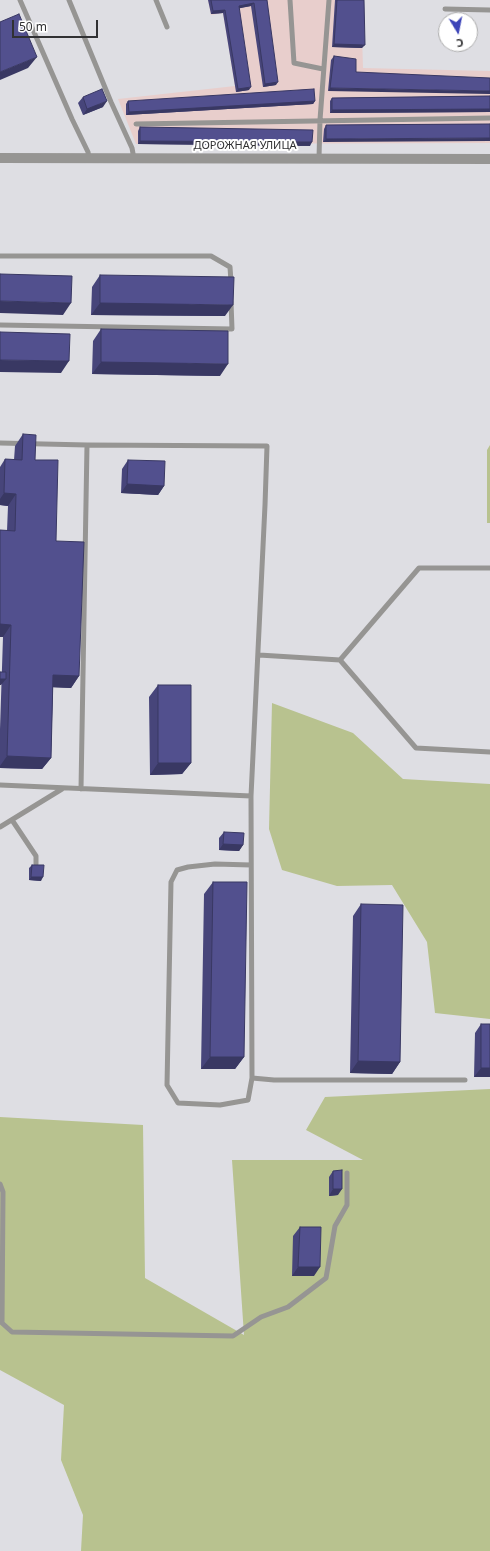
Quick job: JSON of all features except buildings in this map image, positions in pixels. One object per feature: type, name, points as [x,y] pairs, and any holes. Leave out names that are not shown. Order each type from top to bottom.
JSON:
[{"type":"street","name":"ДОРОЖНАЯ УЛИЦА","points":[[0,158],[490,159]]},
{"type":"lane","points":[[20,0],[90,159]]},
{"type":"lane","points":[[69,0],[111,102],[132,148],[134,159]]},
{"type":"lane","points":[[156,0],[167,27]]},
{"type":"lane","points":[[290,0],[294,63],[324,69]]},
{"type":"lane","points":[[319,158],[320,120],[329,0]]},
{"type":"lane","points":[[445,9],[490,10]]},
{"type":"lane","points":[[136,124],[490,118]]},
{"type":"lane","points":[[0,256],[211,256],[230,267],[231,290]]},
{"type":"lane","points":[[0,325],[232,329],[231,298]]},
{"type":"lane","points":[[0,443],[267,446],[251,796],[252,1078],[248,1100],[220,1105],[178,1104],[167,1085],[171,882],[177,870],[188,867],[215,864],[251,865]]},
{"type":"lane","points":[[81,789],[87,445]]},
{"type":"lane","points":[[340,660],[419,568],[490,568]]},
{"type":"lane","points":[[258,655],[340,660],[416,748],[490,752]]},
{"type":"lane","points":[[0,785],[251,796]]},
{"type":"lane","points":[[0,827],[63,788]]},
{"type":"lane","points":[[12,820],[36,856],[36,864]]},
{"type":"lane","points":[[252,1078],[274,1080],[465,1080]]},
{"type":"lane","points":[[0,1184],[3,1192],[2,1323],[12,1332],[233,1336],[261,1317],[288,1307],[326,1278],[335,1226],[347,1205],[347,1173]]},
{"type":"shaded area","points":[[208,0],[361,0],[363,68],[490,71],[490,143],[136,144],[118,99],[235,86],[223,13],[211,15]]},
{"type":"green space","points":[[490,445],[490,523],[487,523],[487,450]]},
{"type":"green space","points":[[272,703],[353,733],[403,779],[490,784],[490,1019],[435,1013],[427,942],[392,885],[337,886],[282,870],[269,829]]},
{"type":"green space","points":[[490,1089],[490,1551],[81,1551],[83,1515],[61,1460],[64,1405],[0,1370],[0,1117],[143,1125],[145,1278],[244,1335],[232,1160],[363,1160],[306,1130],[325,1097]]}]
